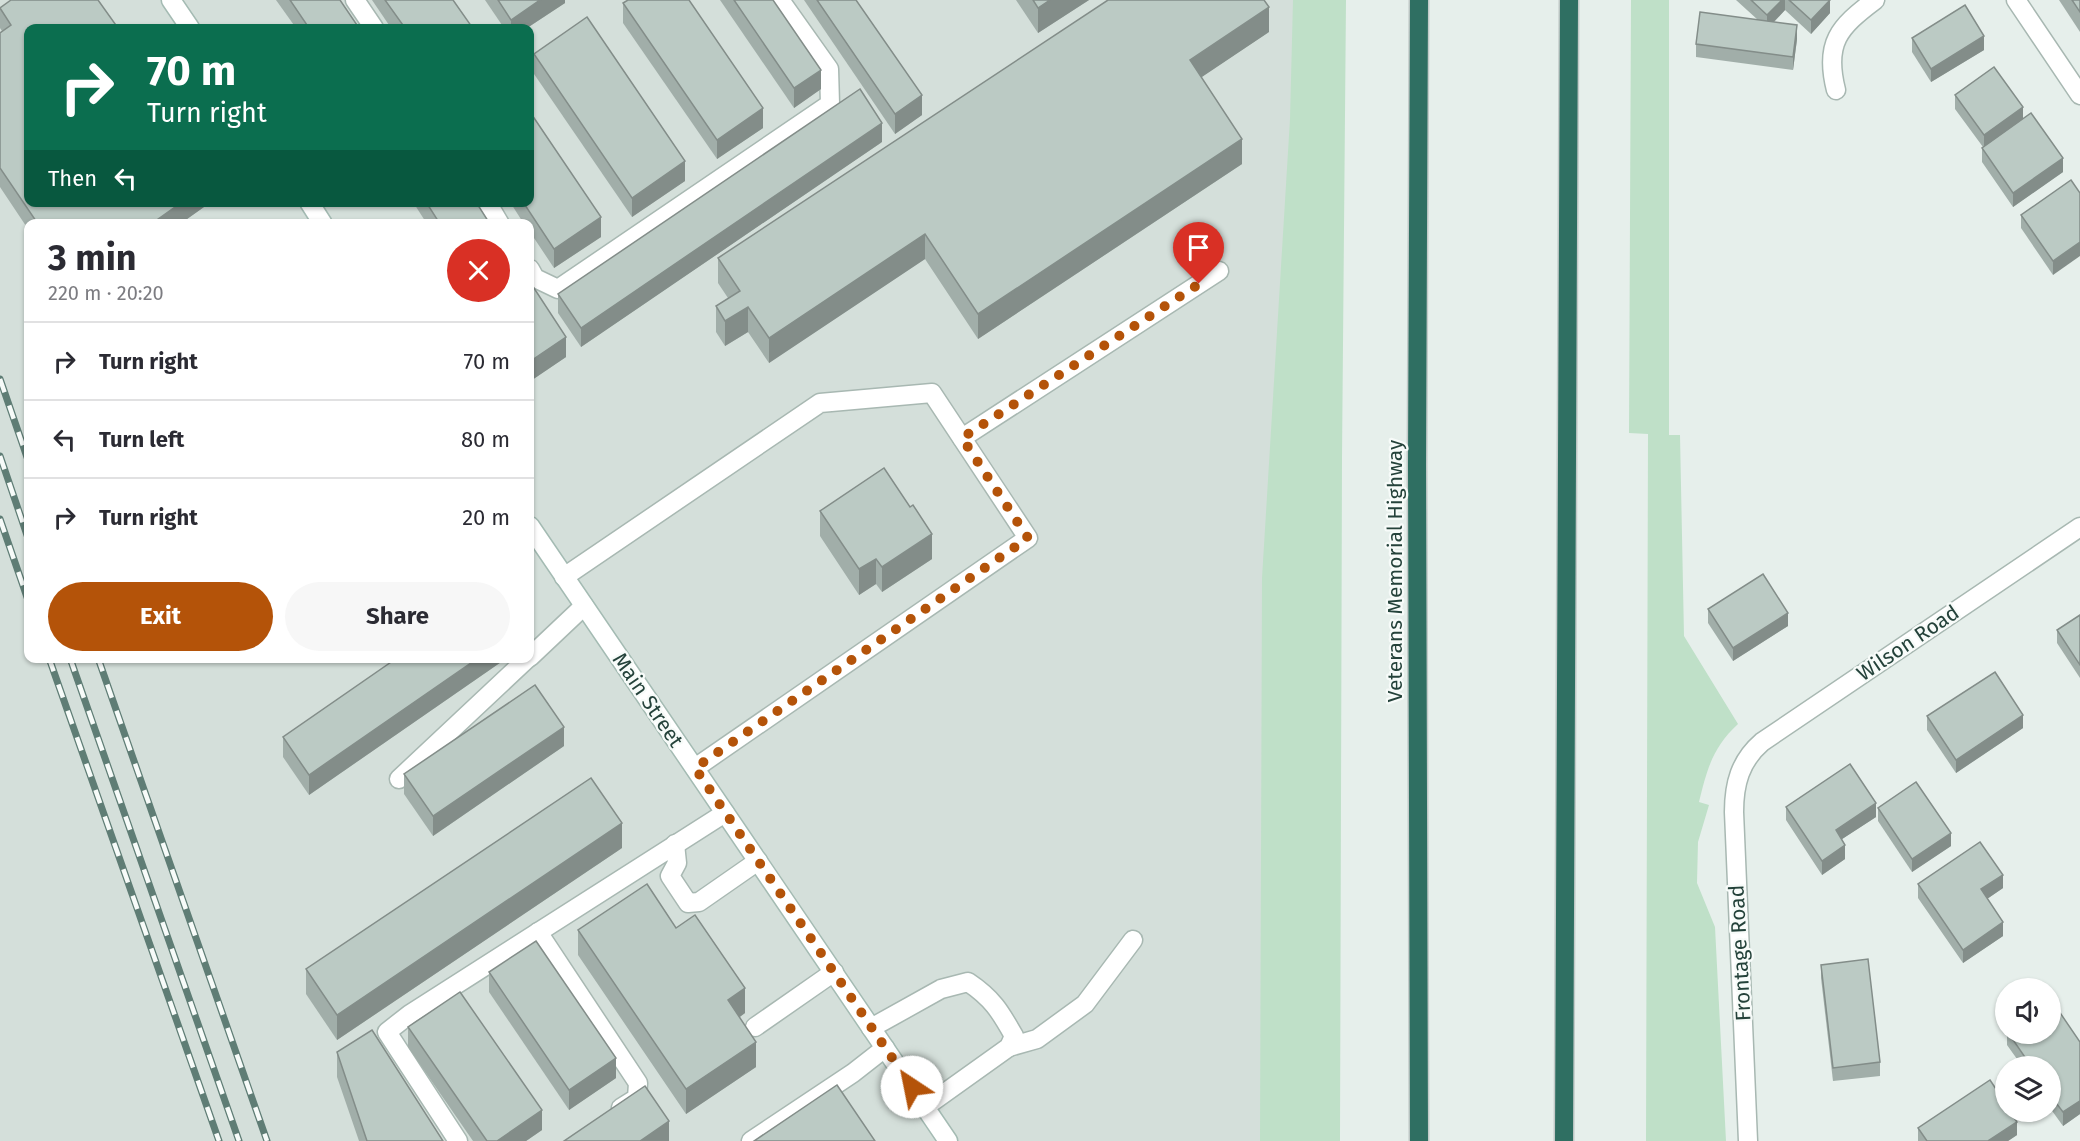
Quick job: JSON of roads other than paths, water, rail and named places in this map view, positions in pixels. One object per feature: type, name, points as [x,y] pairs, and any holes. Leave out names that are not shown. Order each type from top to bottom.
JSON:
[{"type":"highway","name":"Veterans Memorial Highway","points":[[1419,0],[1417,476],[1419,1141]]},
{"type":"highway","points":[[1564,1141],[1569,0]]},
{"type":"street","points":[[171,0],[187,24]]},
{"type":"street","points":[[355,0],[371,24]]},
{"type":"street","points":[[534,276],[558,289],[830,104],[829,69],[780,0]]},
{"type":"street","points":[[1836,90],[1831,70],[1832,50],[1841,31],[1875,0]]},
{"type":"street","points":[[2016,0],[2080,95]]},
{"type":"street","points":[[962,438],[1219,271]]},
{"type":"street","points":[[564,577],[820,403],[932,393],[1028,538],[695,768]]},
{"type":"street","name":"Wilson Road","points":[[1743,766],[1747,757],[1762,742],[2080,527]]},
{"type":"street","name":"Main Street","points":[[534,532],[948,1141]]},
{"type":"street","points":[[534,653],[584,606]]},
{"type":"street","points":[[399,779],[524,663]]},
{"type":"street","name":"Frontage Road","points":[[1743,766],[1737,780],[1734,813],[1748,1141]]},
{"type":"street","points":[[458,1141],[387,1032],[410,1014],[725,813]]},
{"type":"street","points":[[675,844],[677,863],[670,876],[688,903],[699,902],[758,861]]},
{"type":"street","points":[[538,932],[638,1083],[637,1098],[609,1116]]},
{"type":"street","points":[[925,1107],[1009,1047],[1037,1039],[1085,1004],[1132,940]]},
{"type":"street","points":[[755,1027],[834,972]]},
{"type":"street","points":[[871,1028],[941,989],[968,982],[987,994],[1006,1020],[1014,1036],[1009,1047]]},
{"type":"street","points":[[751,1141],[853,1073],[885,1048]]},
{"type":"railway","points":[[0,379],[24,448]]},
{"type":"railway","points":[[0,456],[24,526]]},
{"type":"railway","points":[[0,519],[24,588]]},
{"type":"railway","points":[[51,663],[219,1141]]},
{"type":"railway","points":[[72,663],[239,1141]]},
{"type":"railway","points":[[100,663],[267,1141]]}]
